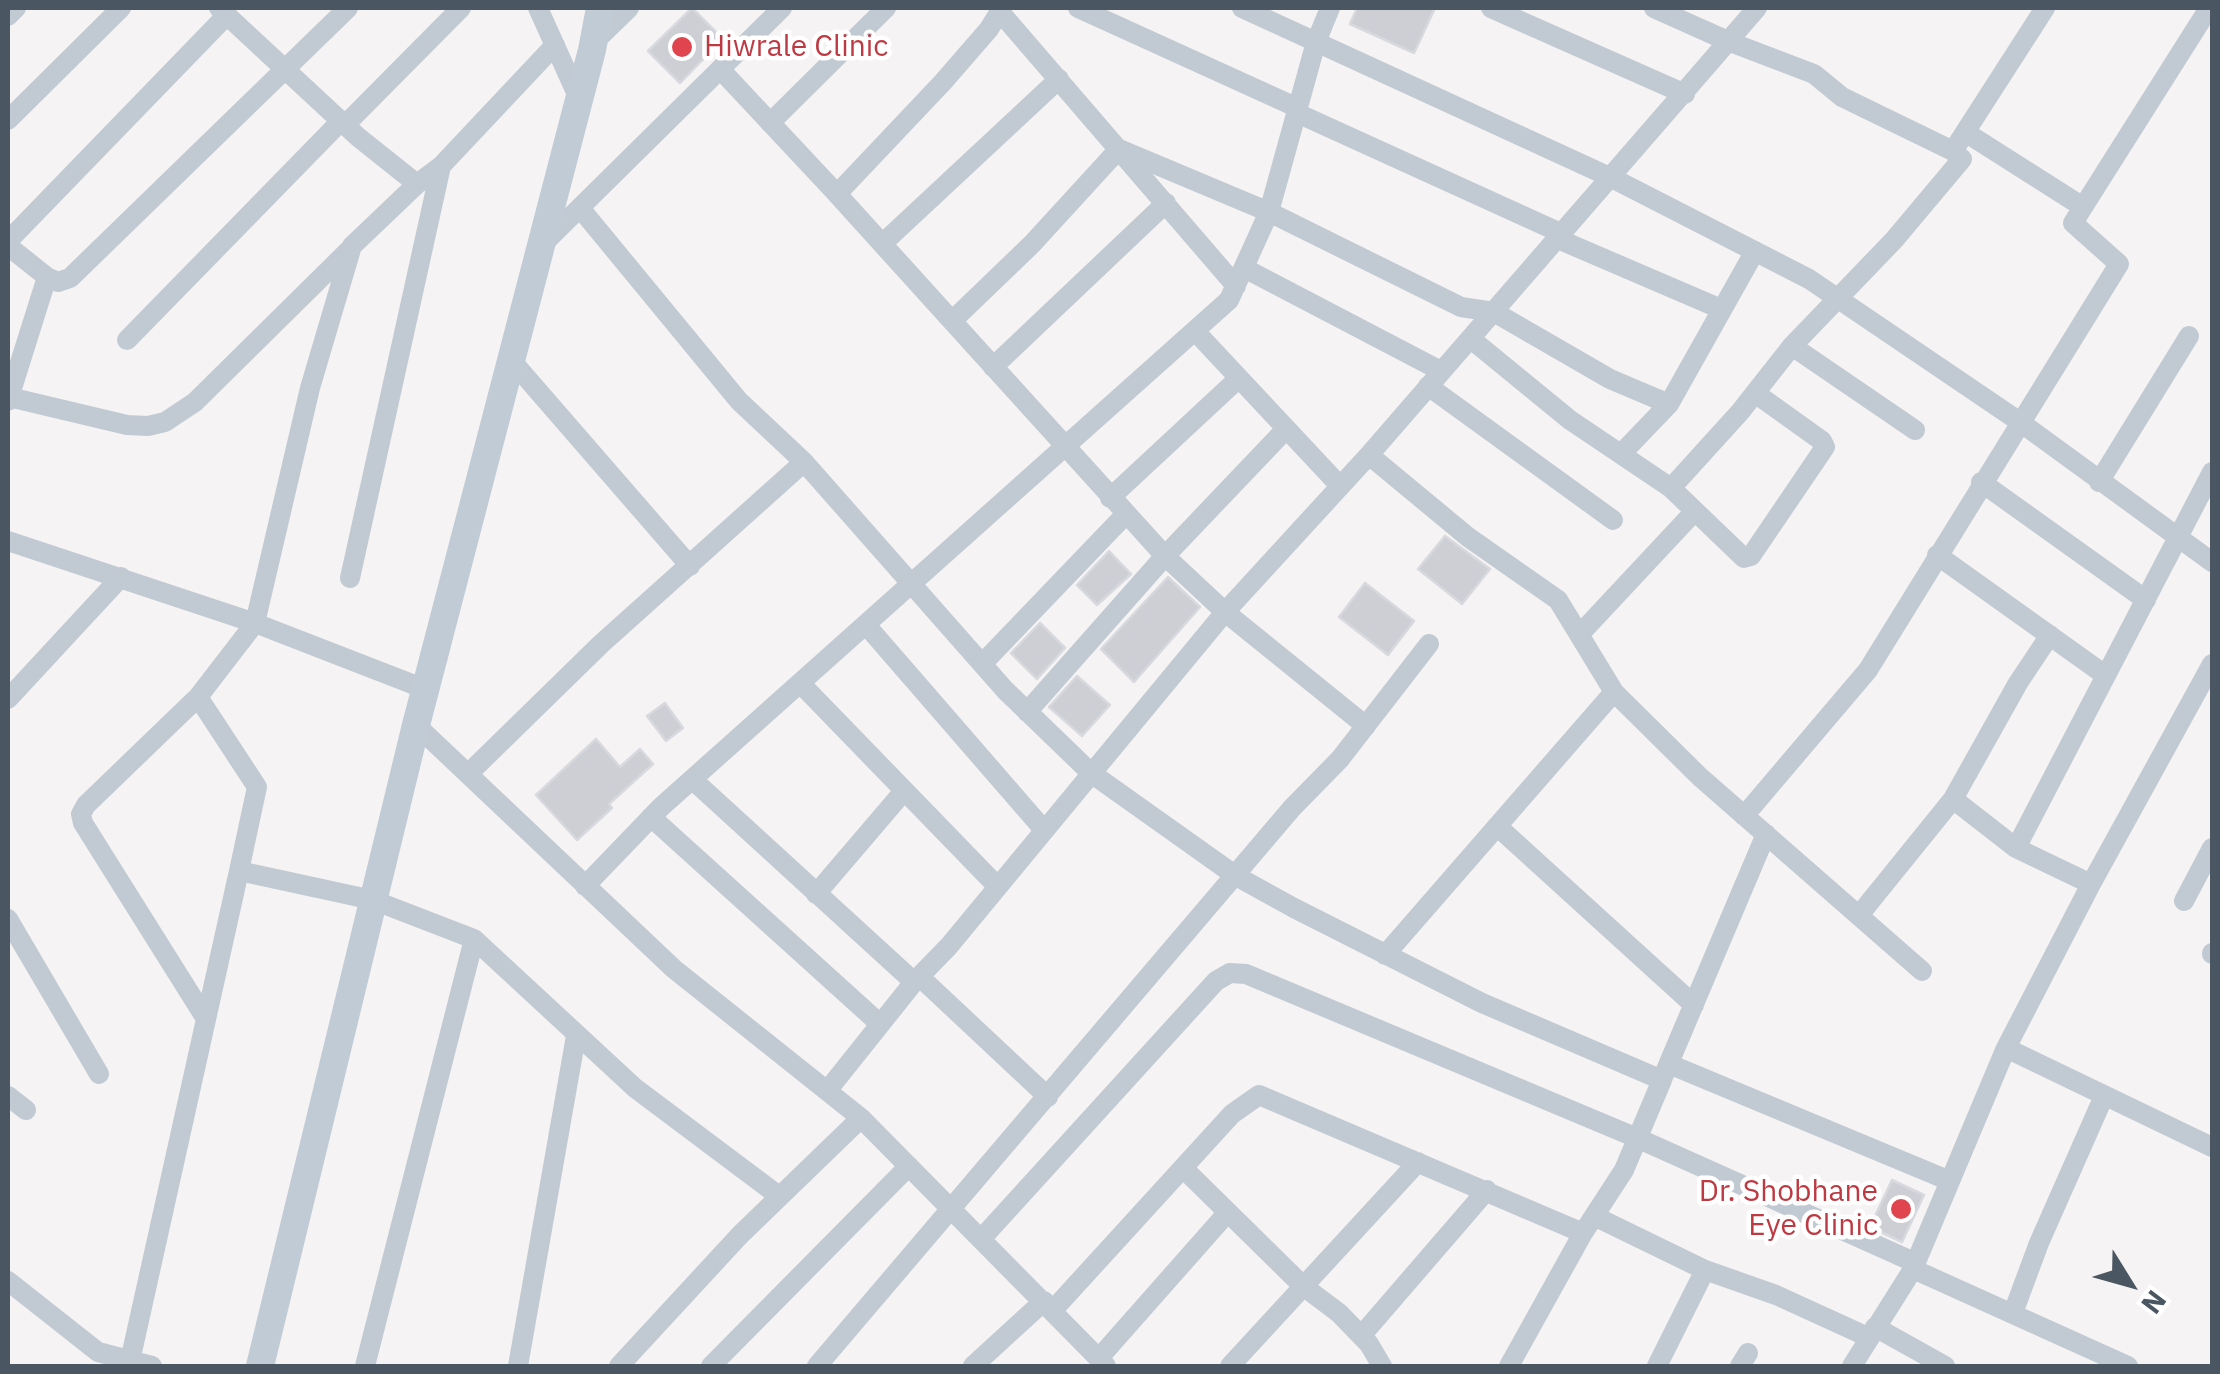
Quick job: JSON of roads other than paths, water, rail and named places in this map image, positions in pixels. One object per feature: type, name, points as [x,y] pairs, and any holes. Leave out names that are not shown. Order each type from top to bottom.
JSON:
[{"type":"street","points":[[8,16],[16,8]]},
{"type":"street","points":[[8,120],[121,8]]},
{"type":"street","points":[[348,8],[284,68],[70,278],[58,282],[47,277],[8,243],[223,11],[284,68],[343,123],[417,184]]},
{"type":"street","points":[[126,340],[461,8]]},
{"type":"street","points":[[538,8],[579,99]]},
{"type":"street","points":[[260,1366],[416,724],[600,8]]},
{"type":"street","points":[[593,44],[629,8]]},
{"type":"street","points":[[542,245],[782,8]]},
{"type":"street","points":[[770,123],[886,8]]},
{"type":"street","points":[[1078,8],[1720,309]]},
{"type":"street","points":[[1242,8],[1612,178],[1837,296],[2020,422],[2212,562]]},
{"type":"street","points":[[585,886],[651,817],[1229,300],[1270,212],[1316,42],[1330,8]]},
{"type":"street","points":[[1492,8],[1685,94]]},
{"type":"street","points":[[1654,8],[1814,74],[1842,97],[1953,151],[1962,160],[1894,240],[1792,346],[1671,488]]},
{"type":"street","points":[[827,1091],[1225,612],[1369,455],[1757,8]]},
{"type":"street","points":[[1953,151],[2045,8]]},
{"type":"street","points":[[1744,816],[1868,670],[2120,264],[2074,223],[2209,8]]},
{"type":"street","points":[[837,194],[943,82],[1001,10],[1166,204],[1240,277],[1434,379],[1613,520]]},
{"type":"street","points":[[47,277],[8,399],[127,425],[164,422],[194,402],[352,246],[441,166],[555,45]]},
{"type":"street","points":[[720,69],[1165,556],[1225,612],[1366,726]]},
{"type":"street","points":[[882,244],[1059,78]]},
{"type":"street","points":[[1965,132],[2083,207]]},
{"type":"street","points":[[1120,149],[1270,212],[1462,307],[1494,312],[1610,379],[1669,404]]},
{"type":"street","points":[[952,320],[1032,244],[1120,149]]},
{"type":"street","points":[[350,578],[441,166]]},
{"type":"street","points":[[993,367],[1166,204]]},
{"type":"street","points":[[580,208],[739,400],[804,462],[982,664],[1091,773],[1236,876],[1482,1004],[1950,1182]]},
{"type":"street","points":[[206,1019],[83,824],[81,814],[198,697],[255,623],[310,388],[352,246]]},
{"type":"street","points":[[1622,453],[1669,404],[1755,251]]},
{"type":"street","points":[[1195,331],[1340,486]]},
{"type":"street","points":[[2099,482],[2189,336]]},
{"type":"street","points":[[1470,339],[1570,420],[1671,488],[1744,558],[1751,556],[1826,447],[1755,393]]},
{"type":"street","points":[[1792,346],[1915,430]]},
{"type":"street","points":[[512,361],[690,566]]},
{"type":"street","points":[[1110,498],[1239,378]]},
{"type":"street","points":[[1027,712],[1165,556],[1286,429]]},
{"type":"street","points":[[1369,455],[1468,538],[1558,600],[1614,692],[1744,816],[1922,971]]},
{"type":"street","points":[[468,774],[602,644],[804,462]]},
{"type":"street","points":[[2016,848],[2212,472]]},
{"type":"street","points":[[1982,482],[2146,600]]},
{"type":"street","points":[[1579,635],[1694,512]]},
{"type":"street","points":[[982,664],[1126,515]]},
{"type":"street","points":[[8,542],[255,623],[425,689]]},
{"type":"street","points":[[1937,555],[2105,675]]},
{"type":"street","points":[[8,699],[121,578]]},
{"type":"street","points":[[867,626],[1044,830]]},
{"type":"street","points":[[1860,914],[1953,799],[2018,683],[2050,635]]},
{"type":"street","points":[[817,1366],[1366,726],[1429,644]]},
{"type":"street","points":[[1852,1366],[1914,1266],[2006,1048],[2212,664]]},
{"type":"street","points":[[801,684],[997,886]]},
{"type":"street","points":[[1385,955],[1614,692]]},
{"type":"street","points":[[130,1361],[257,787],[198,697]]},
{"type":"street","points":[[416,724],[674,969],[861,1118],[1102,1362],[1228,1212]]},
{"type":"street","points":[[693,780],[816,894],[1048,1096]]},
{"type":"street","points":[[816,894],[904,791]]},
{"type":"street","points":[[1953,799],[2016,848],[2091,884]]},
{"type":"street","points":[[651,817],[880,1024]]},
{"type":"street","points":[[1497,826],[1694,1005]]},
{"type":"street","points":[[1509,1366],[1624,1170],[1766,834]]},
{"type":"street","points":[[2184,901],[2212,848]]},
{"type":"street","points":[[239,871],[373,900],[474,939],[635,1088],[779,1196]]},
{"type":"street","points":[[8,919],[99,1074]]},
{"type":"street","points":[[365,1366],[474,939]]},
{"type":"street","points":[[982,1238],[1216,981],[1230,973],[1246,974],[1637,1138],[2128,1366]]},
{"type":"street","points":[[518,1366],[576,1036]]},
{"type":"street","points":[[2006,1048],[2212,1148]]},
{"type":"street","points":[[973,1366],[1048,1305],[1232,1114],[1259,1095],[1487,1190],[1589,1224],[1872,1332],[1945,1366]]},
{"type":"street","points":[[8,1096],[26,1110]]},
{"type":"street","points":[[2013,1313],[2039,1243],[2104,1096]]},
{"type":"street","points":[[619,1366],[779,1196],[861,1118]]},
{"type":"street","points":[[1230,1366],[1418,1162]]},
{"type":"street","points":[[712,1366],[909,1166]]},
{"type":"street","points":[[1183,1168],[1304,1286],[1339,1314],[1382,1366]]},
{"type":"street","points":[[1361,1336],[1487,1190]]},
{"type":"street","points":[[1657,1366],[1706,1270]]},
{"type":"street","points":[[8,1281],[98,1352],[152,1366]]},
{"type":"place","name":"Hiwrale Clinic","points":[[682,47]]},
{"type":"place","name":"Dr. Shobhane Eye Clinic","points":[[1901,1209]]}]
